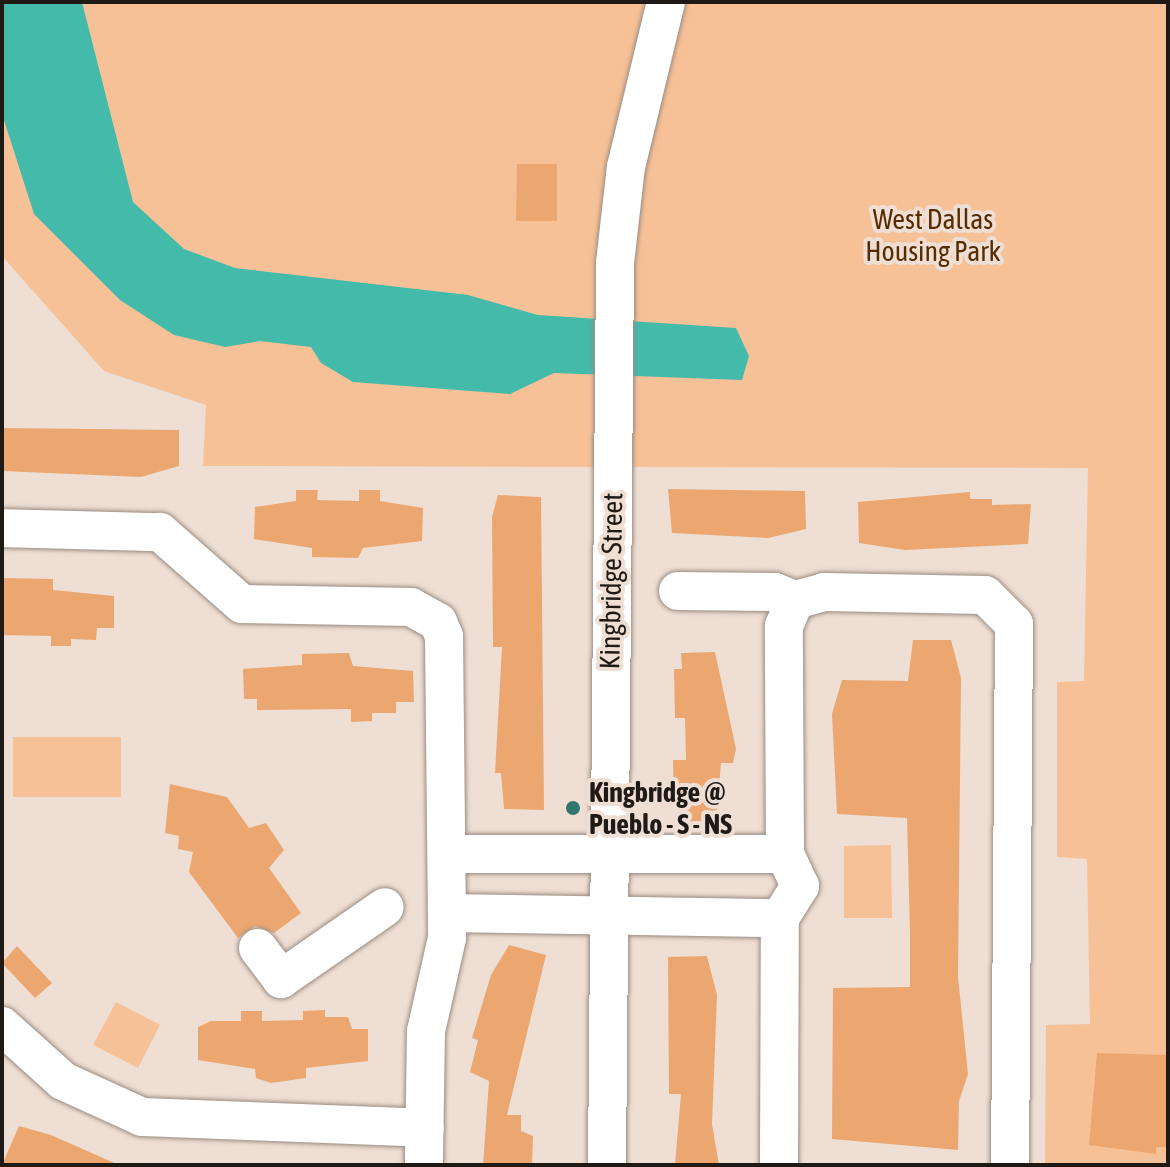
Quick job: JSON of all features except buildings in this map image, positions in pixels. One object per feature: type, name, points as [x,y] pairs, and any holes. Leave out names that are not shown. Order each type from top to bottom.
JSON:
[{"type":"street","name":"Kingbridge Street","points":[[607,1165],[605,915],[615,263],[626,167],[666,2]]},
{"type":"street","points":[[2,528],[160,532],[228,593],[255,607],[427,611],[444,636],[447,854],[447,913],[426,1031],[425,1146],[142,1117],[63,1081],[2,1026]]},
{"type":"street","points":[[678,591],[775,592],[795,600],[824,592],[977,594],[1004,606],[1014,624],[1010,1165]]},
{"type":"street","points":[[779,1165],[780,918],[800,886],[785,854],[784,626],[795,600]]},
{"type":"street","points":[[447,854],[785,854]]},
{"type":"street","points":[[258,948],[281,979],[385,907]]},
{"type":"street","points":[[447,913],[780,918]]},
{"type":"green space","name":"West Dallas Housing Park","points":[[2,2],[1168,2],[1168,1165],[1045,1165],[1046,1025],[1090,1024],[1087,859],[1057,857],[1057,682],[1084,681],[1088,468],[203,466],[206,405],[104,371],[2,256]]},
{"type":"green space","points":[[13,737],[121,737],[121,797],[13,797]]},
{"type":"green space","points":[[891,845],[892,918],[844,918],[844,846]]},
{"type":"green space","points":[[116,1002],[160,1025],[138,1068],[93,1045]]},
{"type":"water","points":[[2,2],[82,2],[133,202],[184,249],[235,268],[468,295],[538,315],[736,328],[749,356],[742,380],[554,373],[510,394],[353,382],[321,363],[311,347],[260,341],[225,347],[174,335],[120,300],[34,214],[2,114]]},
{"type":"place","name":"Kingbridge @ Pueblo - S - NS","points":[[573,808]]}]
